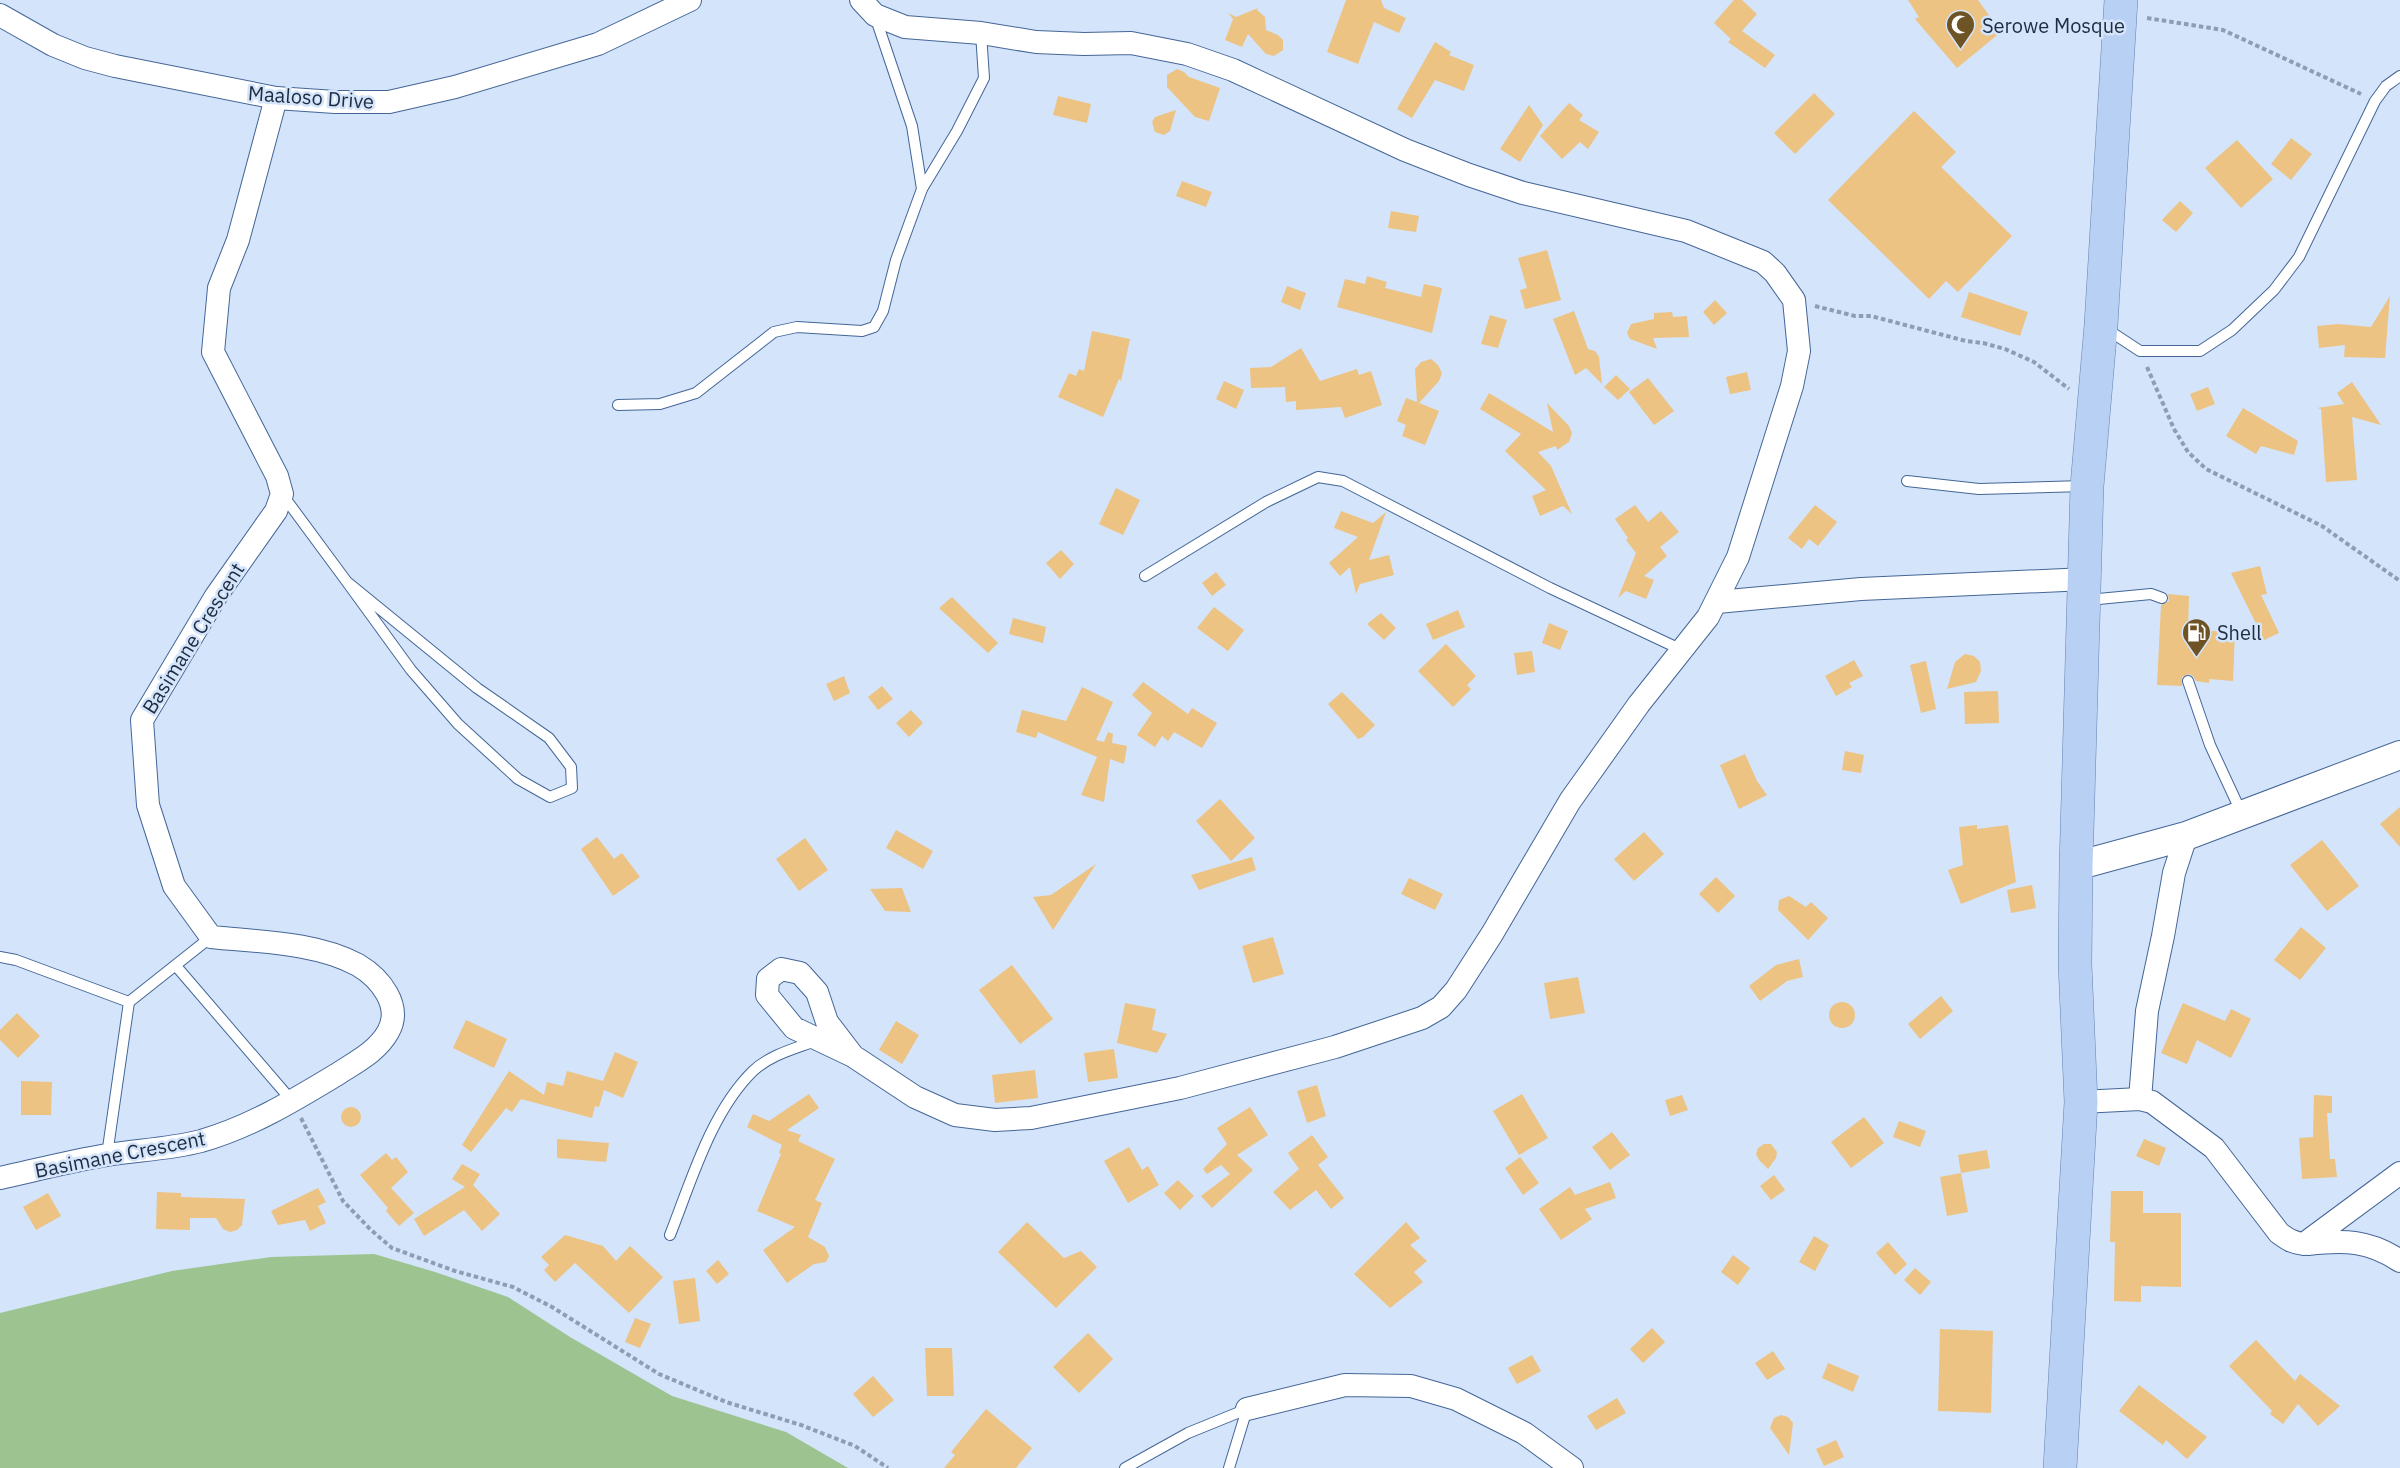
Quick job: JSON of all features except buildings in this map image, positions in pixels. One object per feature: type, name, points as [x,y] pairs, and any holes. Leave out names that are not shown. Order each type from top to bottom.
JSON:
[{"type":"main road","points":[[2060,1468],[2081,1102],[2075,964],[2087,486],[2101,325],[2120,7]]},
{"type":"street","name":"Maaloso Drive","points":[[0,15],[53,45],[85,58],[234,92],[276,99],[389,102],[455,87],[598,44],[690,0]]},
{"type":"street","points":[[853,1056],[827,1022],[817,992],[800,973],[781,969],[768,979],[767,994],[794,1028],[853,1056],[915,1097],[955,1115],[995,1119],[1031,1118],[1180,1088],[1335,1047],[1422,1018],[1441,1007],[1456,990],[1492,934],[1570,801],[1639,704],[1717,602],[1738,557],[1792,386],[1799,351],[1794,300],[1779,278],[1763,262],[1686,231],[1523,193],[1469,175],[1404,150],[1253,78],[1187,54],[1131,43],[1036,42],[981,33],[905,27],[863,4]]},
{"type":"street","points":[[276,99],[238,240],[219,288],[213,352],[277,476],[282,494]]},
{"type":"street","name":"Basimane Crescent","points":[[0,1178],[107,1155],[160,1150],[202,1141],[254,1122],[292,1102],[371,1052],[389,1032],[394,1010],[382,985],[358,966],[308,947],[211,937],[174,886],[148,805],[142,720],[216,596],[276,511],[282,494]]},
{"type":"street","points":[[1717,602],[1862,589],[2085,589]]},
{"type":"street","points":[[2076,866],[2186,836],[2400,755]]},
{"type":"street","points":[[2140,1099],[2146,1011],[2174,873],[2186,836]]},
{"type":"street","points":[[2081,1102],[2140,1099],[2152,1102],[2214,1148],[2278,1233],[2289,1241],[2304,1244],[2342,1240],[2365,1244],[2384,1250],[2400,1261]]},
{"type":"street","points":[[2304,1244],[2400,1173]]},
{"type":"street","points":[[1247,1409],[1345,1385],[1411,1386],[1456,1399],[1524,1433],[1572,1468]]},
{"type":"lane","points":[[863,4],[912,126],[922,189]]},
{"type":"lane","points":[[618,405],[660,404],[696,393],[774,332],[796,327],[862,331],[874,327],[883,311],[896,260],[922,189],[957,131],[984,78],[981,33]]},
{"type":"lane","points":[[2101,325],[2140,351],[2200,351],[2232,330],[2274,290],[2299,257],[2375,101],[2386,86],[2400,76]]},
{"type":"lane","points":[[1144,576],[1266,502],[1318,477],[1343,481],[1551,588],[1682,650]]},
{"type":"lane","points":[[1907,481],[1979,489],[2087,486]]},
{"type":"lane","points":[[282,494],[411,670],[458,724],[518,779],[550,797],[572,788],[571,767],[549,738],[477,688],[347,582]]},
{"type":"lane","points":[[2085,589],[2151,594],[2162,598]]},
{"type":"lane","points":[[2188,681],[2210,745],[2242,815]]},
{"type":"lane","points":[[107,1155],[129,1002],[211,937]]},
{"type":"lane","points":[[0,957],[16,960],[129,1002]]},
{"type":"lane","points":[[177,966],[292,1102]]},
{"type":"lane","points":[[670,1235],[702,1156],[729,1100],[754,1070],[775,1056],[820,1039]]},
{"type":"lane","points":[[1125,1468],[1188,1433],[1247,1409]]},
{"type":"lane","points":[[1230,1468],[1247,1409]]},
{"type":"path","points":[[2120,7],[2223,30],[2375,101]]},
{"type":"path","points":[[1794,300],[1855,316],[1871,316],[2005,349],[2034,362],[2056,381],[2095,405]]},
{"type":"path","points":[[2140,351],[2174,429],[2188,452],[2206,469],[2322,526],[2400,581]]},
{"type":"path","points":[[292,1102],[343,1201],[392,1248],[455,1271],[513,1287],[552,1308],[659,1374],[726,1402],[801,1425],[855,1446],[888,1468]]},
{"type":"green space","points":[[374,1254],[508,1297],[570,1337],[672,1396],[786,1432],[848,1468],[0,1468],[0,1313],[172,1271],[271,1257]]},
{"type":"place","name":"Serowe Mosque","points":[[1961,50]]},
{"type":"place","name":"Shell","points":[[2196,658]]}]
